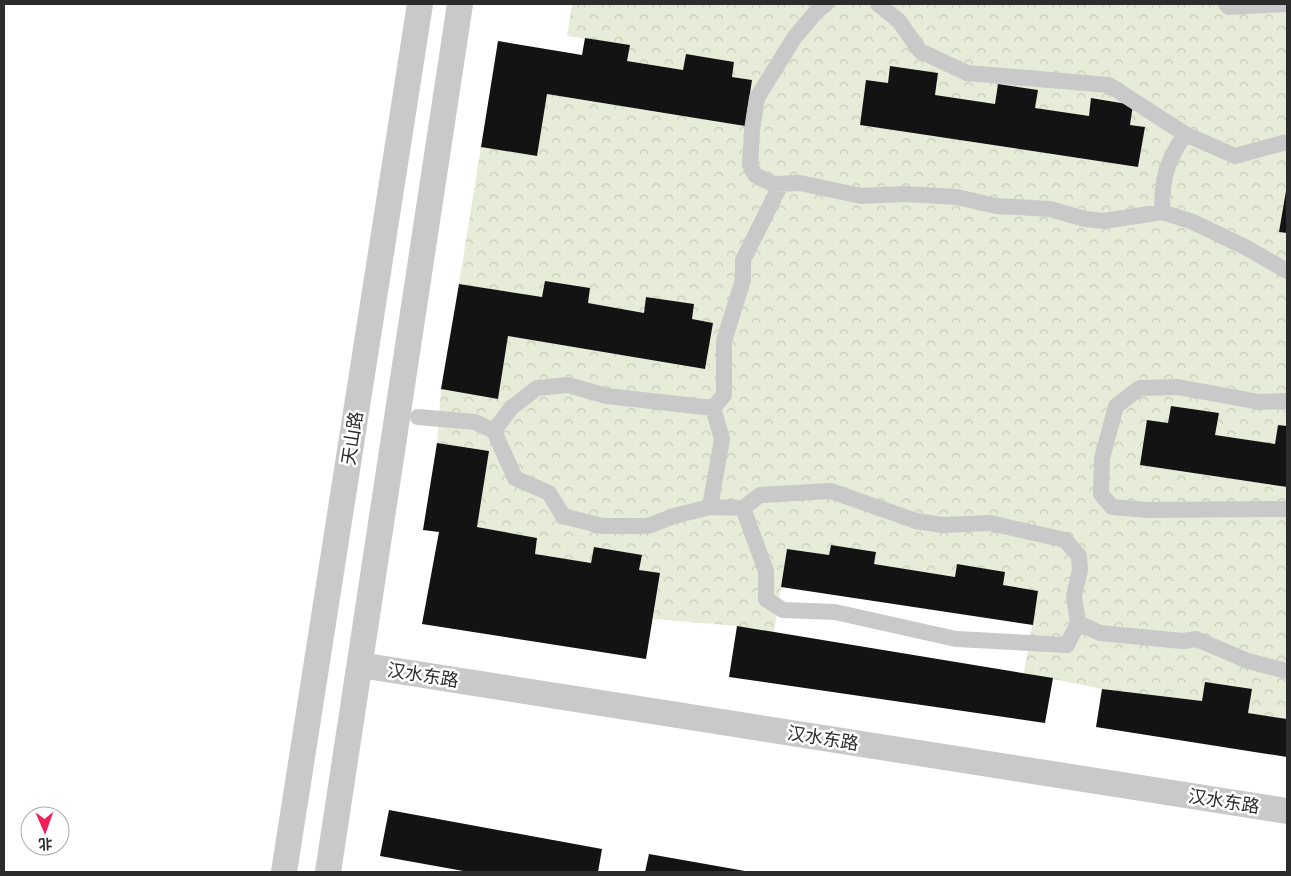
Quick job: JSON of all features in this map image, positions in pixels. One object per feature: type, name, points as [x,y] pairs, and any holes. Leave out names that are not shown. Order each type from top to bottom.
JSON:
[{"type":"street","name":"天山路","points":[[284,872],[420,4]]},
{"type":"street","points":[[328,872],[460,4]]},
{"type":"street","points":[[826,4],[816,12],[794,38],[757,98],[752,130],[750,166],[755,174],[773,184],[800,183],[861,196],[905,194],[957,197],[996,206],[1050,209],[1085,219],[1104,222],[1162,212],[1193,222],[1245,247],[1287,271]]},
{"type":"street","points":[[878,4],[899,22],[920,51],[967,73],[1109,85],[1185,134],[1235,156],[1287,142]]},
{"type":"street","points":[[1226,4],[1229,7],[1287,4]]},
{"type":"street","points":[[1162,212],[1162,188],[1169,159],[1185,134]]},
{"type":"street","points":[[714,408],[724,395],[724,341],[743,280],[742,260],[781,184]]},
{"type":"street","points":[[494,431],[511,408],[538,388],[568,385],[607,396],[714,408]]},
{"type":"street","points":[[1287,401],[1259,402],[1178,387],[1140,388],[1116,406],[1102,458],[1101,494],[1112,507],[1147,510],[1287,509]]},
{"type":"street","points":[[710,507],[722,440],[714,408]]},
{"type":"street","points":[[418,417],[476,422],[494,431],[515,478],[549,493],[563,516],[602,526],[648,526],[674,516],[710,507],[744,508],[760,495],[831,491],[916,521],[943,524],[990,523],[1065,540],[1079,556],[1080,570],[1074,596],[1078,623],[1067,644],[1053,645],[956,639],[835,612],[783,610],[766,599],[766,571],[744,508]]},
{"type":"street","points":[[1078,623],[1100,633],[1183,641],[1196,639],[1248,661],[1287,671]]},
{"type":"street","name":"汉水东路","points":[[360,665],[1287,811]]},
{"type":"green space","points":[[572,4],[1287,4],[1287,191],[1279,232],[1287,233],[1287,426],[1278,425],[1275,444],[1215,435],[1219,413],[1171,406],[1168,423],[1140,465],[1287,487],[1287,719],[1248,713],[1252,690],[1202,701],[1102,689],[1024,673],[1038,591],[1003,585],[1004,572],[957,564],[955,577],[874,564],[876,552],[831,545],[829,555],[787,549],[774,632],[737,626],[653,619],[660,574],[639,570],[642,555],[594,547],[591,563],[535,554],[537,538],[477,527],[489,451],[437,443],[441,389],[498,399],[508,336],[705,369],[713,323],[692,319],[694,304],[647,297],[644,313],[588,303],[590,288],[546,281],[542,297],[459,284],[481,147],[537,156],[547,94],[745,126],[752,80],[732,77],[734,62],[686,54],[683,70],[627,61],[629,45],[567,36]],"holes":[[[891,66],[938,73],[935,95],[995,104],[998,84],[1037,90],[1035,108],[1089,116],[1092,98],[1133,105],[1130,125],[1144,127],[1139,167],[860,125],[866,80],[888,83]]]},
{"type":"building","points":[[585,38],[630,45],[627,61],[683,70],[686,54],[734,62],[732,77],[752,80],[745,126],[547,94],[537,156],[481,147],[498,41],[582,55]]},
{"type":"building","points":[[890,66],[938,73],[935,95],[995,104],[998,84],[1038,90],[1035,108],[1089,116],[1091,98],[1133,105],[1130,125],[1145,127],[1138,167],[860,125],[866,80],[888,83]]},
{"type":"building","points":[[1287,191],[1287,233],[1279,232]]},
{"type":"building","points":[[545,281],[590,288],[588,303],[644,313],[646,297],[694,304],[692,319],[713,323],[705,369],[508,336],[498,399],[441,389],[459,284],[542,297]]},
{"type":"building","points":[[1171,406],[1219,413],[1215,435],[1275,444],[1278,425],[1287,426],[1287,487],[1140,465],[1147,420],[1168,423]]},
{"type":"building","points":[[437,443],[489,451],[477,527],[537,538],[535,554],[591,563],[594,547],[642,555],[639,570],[660,573],[646,659],[422,624],[439,532],[423,530]]},
{"type":"building","points":[[831,545],[876,552],[874,564],[955,577],[957,564],[1005,572],[1003,585],[1038,591],[1033,625],[781,587],[787,549],[829,555]]},
{"type":"building","points":[[737,626],[1053,678],[1045,723],[729,677]]},
{"type":"building","points":[[1205,682],[1252,689],[1248,713],[1287,719],[1287,757],[1096,727],[1102,689],[1202,701]]},
{"type":"building","points":[[389,810],[602,849],[598,872],[469,872],[380,856]]},
{"type":"building","points":[[649,854],[745,871],[745,872],[645,872]]}]
